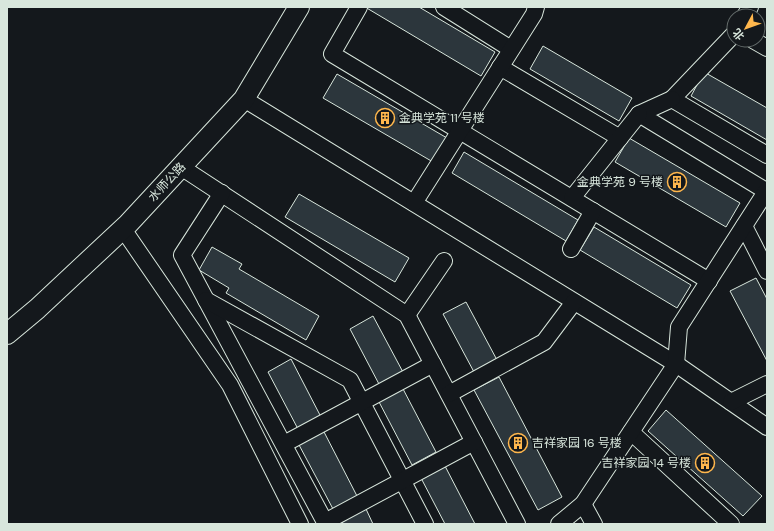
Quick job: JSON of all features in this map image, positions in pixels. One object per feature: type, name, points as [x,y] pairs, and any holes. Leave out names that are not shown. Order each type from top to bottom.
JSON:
[{"type":"main road","name":"水师公路","points":[[7,334],[37,309],[123,229],[244,99],[299,7]]},
{"type":"street","points":[[359,7],[332,54],[709,281]]},
{"type":"street","points":[[444,7],[511,49]]},
{"type":"street","points":[[414,203],[534,14],[536,7]]},
{"type":"street","points":[[572,198],[639,114],[672,99],[726,42]]},
{"type":"street","points":[[500,67],[620,138]]},
{"type":"street","points":[[244,99],[676,364],[767,427]]},
{"type":"street","points":[[672,99],[767,155]]},
{"type":"street","points":[[558,524],[583,504],[676,364],[679,327],[767,191],[639,114]]},
{"type":"street","points":[[181,167],[407,315],[517,524]]},
{"type":"street","points":[[222,193],[182,255],[326,523],[402,480],[474,442]]},
{"type":"street","points":[[571,249],[593,211]]},
{"type":"street","points":[[744,226],[767,271]]},
{"type":"street","points":[[123,229],[230,385],[300,524]]},
{"type":"street","points":[[407,315],[444,261]]},
{"type":"street","points":[[206,300],[350,380],[425,524]]},
{"type":"street","points":[[449,394],[544,342],[574,302]]},
{"type":"street","points":[[284,444],[433,364]]},
{"type":"street","points":[[730,402],[767,384]]},
{"type":"street","points":[[631,432],[731,524]]},
{"type":"street","points":[[583,504],[594,524]]},
{"type":"building","points":[[365,7],[419,7],[495,52],[481,76]]},
{"type":"building","points":[[543,46],[632,98],[619,121],[530,69]]},
{"type":"building","points":[[704,72],[767,108],[767,140],[691,96]]},
{"type":"building","name":"金典学苑 11 号楼","points":[[337,74],[447,138],[433,162],[323,98]]},
{"type":"building","name":"金典学苑 9 号楼","points":[[629,138],[740,203],[726,227],[615,162]]},
{"type":"building","points":[[464,152],[578,220],[566,241],[452,173]]},
{"type":"building","points":[[299,194],[409,258],[395,282],[285,217]]},
{"type":"building","points":[[594,227],[691,285],[677,308],[580,250]]},
{"type":"building","points":[[212,247],[242,264],[239,269],[319,316],[306,340],[226,293],[229,288],[199,270]]},
{"type":"building","points":[[756,278],[767,299],[767,361],[730,291]]},
{"type":"building","points":[[466,302],[497,360],[474,372],[443,314]]},
{"type":"building","points":[[373,316],[404,374],[380,386],[350,329]]},
{"type":"building","points":[[291,359],[321,417],[298,429],[268,372]]},
{"type":"building","name":"吉祥家园 16 号楼","points":[[499,377],[562,497],[538,510],[474,390]]},
{"type":"building","points":[[402,387],[436,452],[412,465],[378,400]]},
{"type":"building","name":"吉祥家园 14 号楼","points":[[666,410],[762,496],[743,516],[648,431]]},
{"type":"building","points":[[323,430],[357,496],[333,509],[298,443]]},
{"type":"building","points":[[445,466],[475,524],[445,524],[421,478]]},
{"type":"building","points":[[366,509],[373,524],[343,524],[341,521]]},
{"type":"place","name":"金典学苑 11 号楼","points":[[385,118]]},
{"type":"place","name":"金典学苑 9 号楼","points":[[677,182]]},
{"type":"place","name":"吉祥家园 16 号楼","points":[[518,443]]},
{"type":"place","name":"吉祥家园 14 号楼","points":[[705,463]]}]
